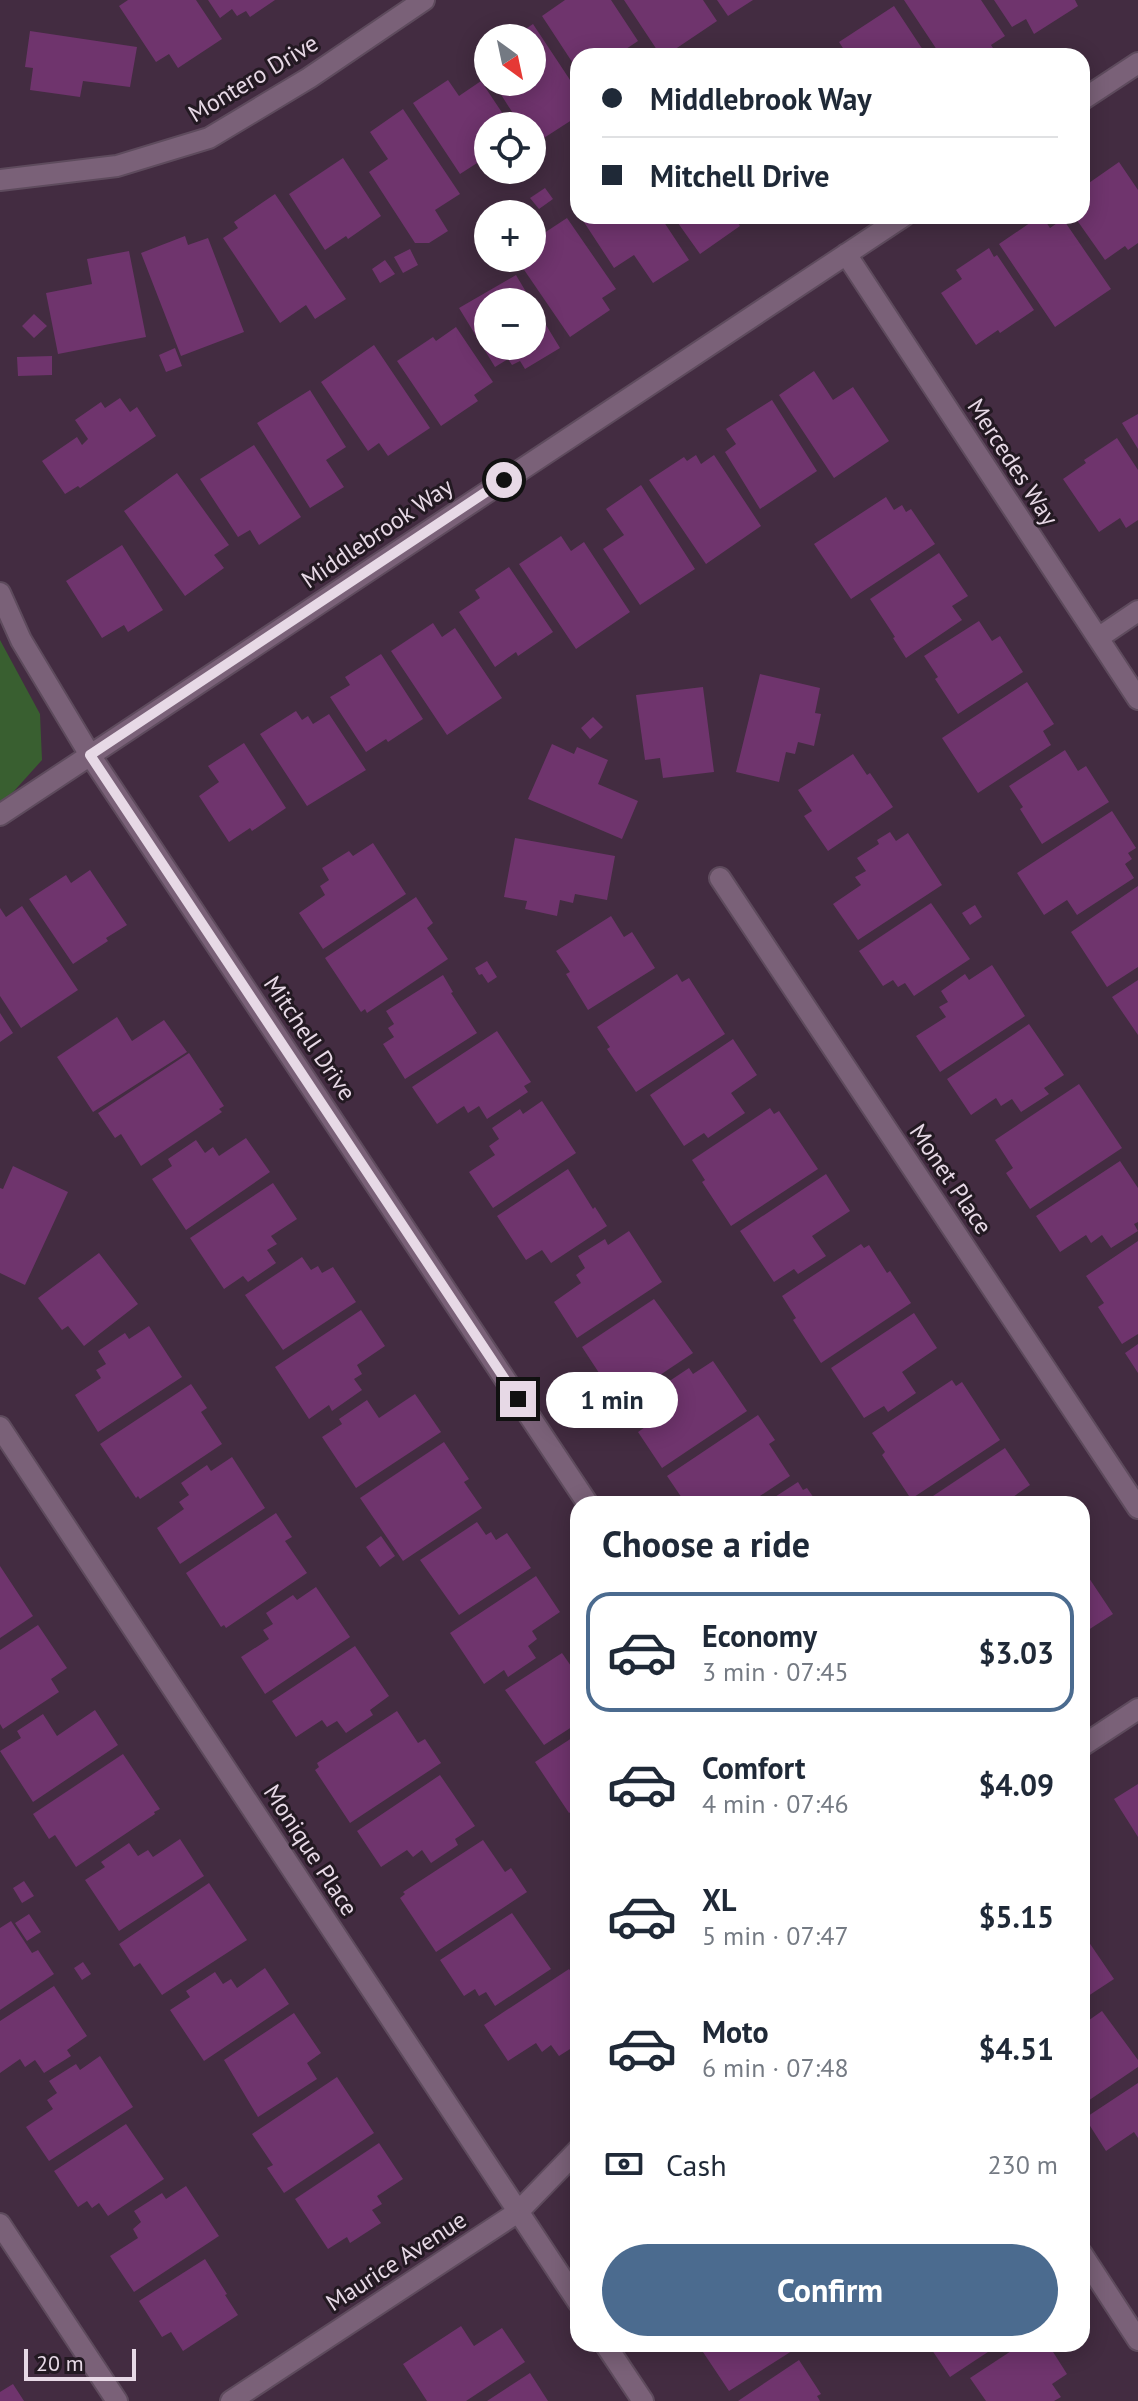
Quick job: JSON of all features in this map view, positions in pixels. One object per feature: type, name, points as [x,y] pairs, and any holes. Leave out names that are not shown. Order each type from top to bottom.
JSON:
[{"type":"street","name":"Montero Drive","points":[[0,180],[117,166],[209,138],[309,78],[424,0]]},
{"type":"street","points":[[1090,95],[1138,63]]},
{"type":"street","name":"Middlebrook Way","points":[[0,815],[892,224]]},
{"type":"street","name":"Mercedes Way","points":[[846,254],[1138,699]]},
{"type":"street","name":"Mitchell Drive","points":[[0,593],[21,640],[90,755],[583,1496]]},
{"type":"street","points":[[1098,638],[1138,611]]},
{"type":"street","name":"Monet Place","points":[[720,878],[1138,1508]]},
{"type":"street","name":"Monique Place","points":[[0,1427],[570,2290]]},
{"type":"street","points":[[1090,1741],[1138,1709]]},
{"type":"street","name":"Maurice Avenue","points":[[231,2401],[518,2212],[570,2158]]},
{"type":"street","points":[[0,2224],[117,2401]]},
{"type":"street","points":[[1090,2266],[1138,2340]]},
{"type":"street","points":[[610,2352],[643,2401]]},
{"type":"green space","points":[[0,640],[40,714],[42,760],[0,805]]},
{"type":"building","points":[[128,0],[196,0],[222,39],[178,68],[169,54],[156,62],[119,6]]},
{"type":"building","points":[[208,0],[275,0],[250,17],[246,11],[237,16],[232,9],[220,18]]},
{"type":"building","points":[[565,0],[611,0],[638,41],[628,48],[570,48],[570,59],[542,16]]},
{"type":"building","points":[[624,0],[703,0],[717,21],[677,48],[656,48]]},
{"type":"building","points":[[717,0],[753,0],[728,16]]},
{"type":"building","points":[[904,0],[981,0],[1005,36],[991,45],[993,48],[936,48]]},
{"type":"building","points":[[994,0],[1075,0],[1078,6],[1034,34],[1026,19],[1012,27]]},
{"type":"building","points":[[894,6],[922,48],[843,48],[839,42]]},
{"type":"building","points":[[30,31],[137,47],[130,87],[83,81],[80,97],[30,90],[33,68],[25,67]]},
{"type":"building","points":[[546,44],[570,80],[570,121],[546,137],[546,112],[512,112],[502,96],[546,96]]},
{"type":"building","points":[[448,80],[459,96],[474,86],[474,96],[491,96],[502,112],[474,112],[474,165],[460,174],[413,103]]},
{"type":"building","points":[[403,109],[460,194],[435,210],[448,231],[429,243],[415,243],[369,172],[388,159],[370,132]]},
{"type":"building","points":[[343,158],[381,216],[348,239],[346,236],[325,250],[289,194]]},
{"type":"building","points":[[1119,162],[1138,190],[1138,243],[1128,250],[1125,246],[1105,260],[1080,224],[1090,224],[1090,182]]},
{"type":"building","points":[[545,188],[553,199],[546,204],[546,200],[530,198]]},
{"type":"building","points":[[275,194],[346,299],[315,319],[306,305],[280,323],[223,238],[238,228],[234,222]]},
{"type":"building","points":[[567,218],[616,289],[602,298],[610,310],[570,337],[546,302],[546,288],[537,288],[526,272],[546,272],[546,232]]},
{"type":"building","points":[[585,224],[665,224],[689,260],[653,283],[634,255],[614,268]]},
{"type":"building","points":[[679,224],[739,224],[740,226],[700,254]]},
{"type":"building","points":[[1028,224],[1047,224],[1050,228],[1056,224],[1066,224],[1111,289],[1055,327],[999,244]]},
{"type":"building","points":[[185,236],[188,245],[208,238],[244,332],[181,356],[141,253]]},
{"type":"building","points":[[989,248],[1034,310],[976,345],[941,293],[962,279],[956,270]]},
{"type":"building","points":[[410,249],[418,265],[403,273],[394,257]]},
{"type":"building","points":[[129,251],[146,337],[58,354],[46,293],[92,284],[87,259]]},
{"type":"building","points":[[385,260],[395,274],[380,283],[372,269]]},
{"type":"building","points":[[516,275],[524,288],[494,288]]},
{"type":"building","points":[[474,299],[474,333],[459,308]]},
{"type":"building","points":[[34,314],[47,326],[34,338],[22,326]]},
{"type":"building","points":[[546,325],[560,348],[546,356]]},
{"type":"building","points":[[456,327],[474,354],[474,360],[478,360],[493,382],[474,395],[478,401],[441,426],[397,361],[433,337],[436,341]]},
{"type":"building","points":[[374,345],[430,428],[388,456],[379,443],[368,451],[321,382]]},
{"type":"building","points":[[175,348],[182,366],[166,372],[159,355]]},
{"type":"building","points":[[52,356],[52,375],[18,376],[17,357]]},
{"type":"building","points":[[491,360],[506,360],[495,367]]},
{"type":"building","points":[[509,360],[540,360],[525,369],[520,361],[512,365]]},
{"type":"building","points":[[814,371],[833,400],[853,387],[889,441],[834,478],[779,395]]},
{"type":"building","points":[[310,390],[346,447],[326,460],[344,487],[310,508],[257,423]]},
{"type":"building","points":[[120,398],[130,412],[137,407],[156,436],[80,488],[78,486],[65,494],[42,461],[77,437],[82,445],[88,439],[75,420],[101,402],[105,408]]},
{"type":"building","points":[[772,400],[817,471],[760,509],[725,452],[736,444],[726,429]]},
{"type":"building","points":[[1138,414],[1138,449],[1122,423]]},
{"type":"building","points":[[1117,438],[1138,470],[1138,520],[1126,528],[1120,518],[1099,532],[1063,479],[1086,463],[1084,460]]},
{"type":"building","points":[[254,445],[301,517],[259,545],[250,530],[238,537],[200,479]]},
{"type":"building","points":[[696,455],[701,464],[714,455],[761,526],[706,564],[649,480],[684,457],[687,461]]},
{"type":"building","points":[[177,473],[229,545],[214,555],[224,568],[185,596],[124,511]]},
{"type":"building","points":[[641,485],[695,569],[640,605],[603,549],[624,535],[606,509]]},
{"type":"building","points":[[886,497],[894,510],[902,505],[906,512],[911,509],[935,544],[851,599],[814,544]]},
{"type":"building","points":[[561,536],[571,551],[584,542],[630,612],[576,649],[519,564]]},
{"type":"building","points":[[122,545],[163,610],[128,632],[124,625],[102,638],[66,581]]},
{"type":"building","points":[[939,553],[968,596],[952,606],[962,620],[906,658],[870,599]]},
{"type":"building","points":[[509,567],[553,632],[518,656],[516,652],[495,667],[459,612],[480,598],[475,590]]},
{"type":"building","points":[[979,621],[992,641],[1000,636],[1023,672],[958,714],[924,656]]},
{"type":"building","points":[[433,623],[442,637],[455,628],[502,698],[447,735],[391,651]]},
{"type":"building","points":[[381,654],[423,719],[366,752],[330,697],[350,685],[345,677]]},
{"type":"building","points":[[760,674],[820,688],[815,713],[821,714],[814,746],[798,742],[795,754],[786,752],[779,782],[736,772]]},
{"type":"building","points":[[1027,682],[1054,724],[1043,731],[1051,745],[978,793],[942,738]]},
{"type":"building","points":[[703,687],[714,772],[663,778],[660,758],[645,760],[636,695]]},
{"type":"building","points":[[296,711],[302,720],[308,716],[313,724],[329,714],[366,770],[307,806],[260,734]]},
{"type":"building","points":[[593,717],[603,727],[590,739],[581,728]]},
{"type":"building","points":[[244,743],[286,808],[229,842],[199,796],[219,782],[208,766]]},
{"type":"building","points":[[552,744],[574,754],[577,747],[608,760],[598,784],[638,801],[622,839],[528,799]]},
{"type":"building","points":[[1065,750],[1078,771],[1086,766],[1109,802],[1042,844],[1009,786]]},
{"type":"building","points":[[853,754],[893,807],[828,851],[804,816],[812,811],[798,790]]},
{"type":"building","points":[[1112,811],[1136,848],[1128,853],[1132,859],[1125,864],[1134,878],[1077,915],[1067,900],[1044,915],[1017,873]]},
{"type":"building","points":[[890,832],[896,841],[908,833],[942,885],[858,940],[833,904],[861,885],[855,877],[866,871],[857,858],[879,844],[877,840]]},
{"type":"building","points":[[515,838],[615,856],[607,900],[575,894],[573,903],[560,900],[557,916],[525,909],[527,901],[504,897]]},
{"type":"building","points":[[373,843],[406,894],[323,949],[299,913],[325,895],[320,886],[329,880],[322,868],[349,851],[353,856]]},
{"type":"building","points":[[90,870],[127,925],[73,964],[29,899],[66,875],[71,883]]},
{"type":"building","points":[[1138,886],[1138,967],[1107,987],[1071,932]]},
{"type":"building","points":[[416,897],[433,923],[427,928],[448,959],[367,1013],[365,1009],[361,1012],[325,958]]},
{"type":"building","points":[[931,903],[970,959],[914,996],[905,983],[898,987],[893,980],[883,986],[859,951]]},
{"type":"building","points":[[975,905],[982,917],[970,925],[962,913]]},
{"type":"building","points":[[22,906],[78,990],[21,1028],[0,996],[0,908],[6,917]]},
{"type":"building","points":[[611,916],[624,937],[632,932],[655,968],[588,1010],[556,951]]},
{"type":"building","points":[[487,961],[497,977],[488,983],[475,968]]},
{"type":"building","points":[[992,965],[1025,1016],[940,1072],[916,1036],[946,1017],[939,1007],[948,1002],[941,991],[965,974],[969,980]]},
{"type":"building","points":[[677,974],[682,982],[689,978],[725,1034],[636,1092],[607,1049],[610,1047],[597,1027]]},
{"type":"building","points":[[443,975],[477,1033],[405,1079],[383,1044],[394,1037],[388,1028],[394,1024],[386,1011]]},
{"type":"building","points":[[1138,980],[1138,1035],[1112,997]]},
{"type":"building","points":[[0,1013],[13,1033],[0,1042]]},
{"type":"building","points":[[117,1017],[132,1041],[164,1020],[187,1052],[93,1112],[57,1057]]},
{"type":"building","points":[[1029,1024],[1064,1075],[1044,1088],[1049,1094],[1021,1112],[1012,1099],[1001,1106],[996,1098],[971,1115],[947,1079]]},
{"type":"building","points":[[497,1031],[531,1082],[524,1086],[528,1092],[487,1119],[479,1106],[468,1113],[464,1106],[437,1124],[412,1087]]},
{"type":"building","points":[[733,1039],[757,1075],[731,1093],[745,1113],[708,1138],[704,1133],[684,1146],[650,1095]]},
{"type":"building","points":[[189,1053],[224,1106],[219,1109],[222,1112],[141,1166],[121,1134],[115,1138],[98,1113]]},
{"type":"building","points":[[1079,1084],[1122,1148],[1030,1209],[1006,1173],[1013,1168],[995,1140]]},
{"type":"building","points":[[542,1101],[576,1153],[493,1208],[469,1172],[495,1155],[489,1146],[499,1139],[492,1128],[520,1109],[523,1114]]},
{"type":"building","points":[[770,1108],[774,1114],[779,1111],[818,1169],[731,1226],[702,1182],[705,1180],[692,1160]]},
{"type":"building","points":[[246,1138],[270,1172],[186,1230],[152,1179],[172,1166],[168,1159],[196,1140],[205,1153],[213,1147],[219,1156]]},
{"type":"building","points":[[1120,1161],[1138,1188],[1138,1222],[1134,1224],[1138,1231],[1111,1248],[1102,1235],[1091,1243],[1086,1235],[1060,1252],[1036,1216]]},
{"type":"building","points":[[13,1166],[68,1192],[25,1285],[0,1273],[0,1188],[3,1189]]},
{"type":"building","points":[[568,1169],[607,1226],[551,1263],[542,1250],[526,1260],[497,1216]]},
{"type":"building","points":[[826,1174],[850,1211],[812,1236],[826,1256],[798,1274],[794,1269],[774,1282],[740,1231]]},
{"type":"building","points":[[273,1183],[297,1219],[271,1236],[277,1244],[267,1250],[276,1263],[248,1282],[243,1276],[224,1289],[190,1238]]},
{"type":"building","points":[[629,1231],[662,1282],[577,1338],[554,1302],[581,1283],[576,1275],[585,1268],[578,1256],[605,1239],[608,1245]]},
{"type":"building","points":[[1138,1241],[1138,1334],[1122,1344],[1098,1307],[1104,1303],[1086,1276]]},
{"type":"building","points":[[861,1244],[864,1248],[869,1245],[911,1303],[821,1363],[793,1320],[796,1318],[782,1296]]},
{"type":"building","points":[[99,1253],[138,1304],[84,1346],[68,1326],[62,1330],[38,1298]]},
{"type":"building","points":[[302,1257],[311,1270],[318,1266],[322,1273],[333,1267],[356,1302],[283,1350],[245,1295]]},
{"type":"building","points":[[654,1299],[693,1353],[636,1391],[628,1378],[621,1383],[616,1375],[605,1382],[582,1347]]},
{"type":"building","points":[[361,1310],[385,1346],[357,1365],[362,1374],[354,1379],[362,1390],[332,1411],[329,1405],[309,1419],[275,1367]]},
{"type":"building","points":[[914,1313],[937,1348],[902,1372],[916,1393],[888,1412],[884,1406],[864,1418],[831,1368]]},
{"type":"building","points":[[149,1326],[182,1377],[98,1432],[75,1395],[101,1378],[96,1370],[106,1364],[98,1351],[125,1333],[129,1339]]},
{"type":"building","points":[[1138,1344],[1138,1373],[1125,1353]]},
{"type":"building","points":[[713,1361],[747,1411],[662,1468],[638,1432],[667,1412],[661,1404],[670,1398],[662,1386],[689,1368],[693,1374]]},
{"type":"building","points":[[952,1380],[956,1386],[962,1382],[1000,1440],[916,1496],[909,1496],[882,1455],[885,1452],[872,1433]]},
{"type":"building","points":[[191,1384],[207,1408],[201,1412],[222,1444],[140,1499],[138,1496],[136,1498],[100,1444]]},
{"type":"building","points":[[415,1394],[441,1432],[356,1488],[322,1437],[342,1424],[339,1419],[367,1400],[379,1418]]},
{"type":"building","points":[[758,1415],[775,1440],[769,1444],[790,1476],[760,1496],[681,1496],[667,1476]]},
{"type":"building","points":[[444,1442],[469,1479],[464,1482],[482,1508],[403,1561],[360,1498]]},
{"type":"building","points":[[1005,1448],[1030,1485],[1014,1496],[933,1496]]},
{"type":"building","points":[[232,1457],[265,1508],[180,1564],[157,1528],[184,1509],[179,1502],[189,1495],[181,1483],[207,1465],[211,1471]]},
{"type":"building","points":[[798,1482],[812,1496],[776,1496]]},
{"type":"building","points":[[276,1513],[292,1537],[285,1541],[307,1573],[226,1628],[224,1625],[221,1627],[186,1573]]},
{"type":"building","points":[[477,1522],[486,1535],[491,1532],[496,1540],[507,1533],[531,1568],[459,1615],[420,1560]]},
{"type":"building","points":[[381,1536],[395,1556],[380,1567],[366,1547]]},
{"type":"building","points":[[0,1566],[33,1616],[0,1638]]},
{"type":"building","points":[[536,1576],[560,1612],[532,1631],[537,1639],[528,1646],[536,1658],[508,1677],[504,1670],[484,1684],[450,1633]]},
{"type":"building","points":[[1090,1580],[1113,1614],[1090,1629]]},
{"type":"building","points":[[316,1587],[350,1637],[265,1694],[241,1657],[269,1639],[263,1630],[273,1624],[266,1613],[293,1595],[297,1600]]},
{"type":"building","points":[[38,1625],[67,1668],[51,1679],[59,1692],[3,1729],[0,1724],[0,1650]]},
{"type":"building","points":[[355,1646],[389,1696],[370,1710],[373,1715],[346,1733],[337,1721],[327,1727],[322,1720],[296,1737],[272,1701]]},
{"type":"building","points":[[562,1653],[570,1665],[570,1728],[544,1745],[505,1690]]},
{"type":"building","points":[[95,1710],[118,1745],[33,1802],[0,1751],[21,1738],[17,1731],[43,1714],[57,1736]]},
{"type":"building","points":[[397,1711],[418,1743],[425,1739],[441,1763],[350,1823],[315,1770],[319,1767],[317,1763]]},
{"type":"building","points":[[570,1739],[570,1812],[569,1813],[535,1762]]},
{"type":"building","points":[[123,1754],[160,1809],[76,1867],[55,1835],[49,1839],[33,1814]]},
{"type":"building","points":[[440,1775],[475,1826],[455,1839],[458,1845],[431,1863],[422,1850],[413,1857],[407,1850],[381,1867],[357,1831]]},
{"type":"building","points":[[1138,1784],[1138,1837],[1114,1799]]},
{"type":"building","points":[[180,1839],[204,1876],[119,1931],[85,1880],[105,1867],[101,1862],[129,1843],[138,1856],[148,1850],[153,1857]]},
{"type":"building","points":[[483,1840],[505,1872],[511,1868],[527,1892],[436,1952],[400,1898],[405,1894],[403,1892]]},
{"type":"building","points":[[24,1881],[34,1896],[22,1903],[13,1888]]},
{"type":"building","points":[[209,1883],[247,1940],[162,1995],[140,1963],[134,1967],[119,1944]]},
{"type":"building","points":[[512,1913],[551,1969],[495,2006],[486,1992],[479,1996],[475,1989],[464,1996],[440,1960]]},
{"type":"building","points":[[29,1914],[41,1932],[27,1941],[15,1923]]},
{"type":"building","points":[[11,1921],[32,1953],[38,1950],[54,1974],[0,2010],[0,1928]]},
{"type":"building","points":[[1090,1944],[1114,1979],[1090,1995]]},
{"type":"building","points":[[83,1962],[91,1974],[82,1980],[74,1968]]},
{"type":"building","points":[[265,1968],[289,2004],[204,2061],[170,2010],[190,1997],[186,1991],[215,1972],[223,1984],[231,1979],[237,1988]]},
{"type":"building","points":[[570,1970],[570,2049],[559,2056],[551,2045],[542,2052],[536,2043],[508,2061],[484,2025]]},
{"type":"building","points":[[54,1986],[87,2036],[67,2050],[71,2056],[44,2073],[35,2060],[25,2067],[20,2059],[0,2073],[0,2021]]},
{"type":"building","points":[[1102,2011],[1138,2060],[1138,2067],[1090,2100],[1090,2019]]},
{"type":"building","points":[[294,2013],[321,2053],[307,2063],[317,2079],[258,2117],[224,2060]]},
{"type":"building","points":[[100,2056],[133,2107],[49,2161],[26,2127],[53,2109],[47,2100],[57,2093],[49,2081],[76,2064],[80,2070]]},
{"type":"building","points":[[337,2077],[374,2133],[284,2193],[267,2168],[273,2165],[252,2134]]},
{"type":"building","points":[[1138,2083],[1138,2138],[1134,2132],[1106,2151],[1090,2126],[1090,2115]]},
{"type":"building","points":[[126,2124],[164,2179],[108,2216],[99,2203],[92,2208],[87,2201],[78,2207],[54,2171]]},
{"type":"building","points":[[379,2143],[403,2179],[377,2196],[382,2204],[372,2210],[381,2223],[350,2243],[347,2237],[328,2249],[295,2199]]},
{"type":"building","points":[[186,2186],[219,2236],[134,2292],[110,2256],[138,2238],[133,2229],[141,2222],[134,2211],[162,2193],[166,2199]]},
{"type":"building","points":[[205,2259],[238,2315],[183,2351],[171,2332],[162,2337],[139,2301]]},
{"type":"building","points":[[461,2326],[474,2346],[502,2328],[525,2362],[466,2401],[427,2401],[403,2364]]},
{"type":"building","points":[[703,2352],[790,2352],[729,2391]]},
{"type":"building","points":[[933,2352],[988,2352],[950,2377]]},
{"type":"building","points":[[1010,2352],[1053,2352],[1067,2374],[1052,2384],[1061,2397],[1054,2401],[986,2401],[970,2378]]},
{"type":"building","points":[[799,2360],[821,2394],[817,2396],[820,2401],[738,2401]]},
{"type":"building","points":[[530,2373],[548,2401],[487,2401]]},
{"type":"building","points":[[13,2384],[24,2401],[0,2401],[0,2392]]},
{"type":"route","points":[[504,480],[90,755],[518,1399]]}]
